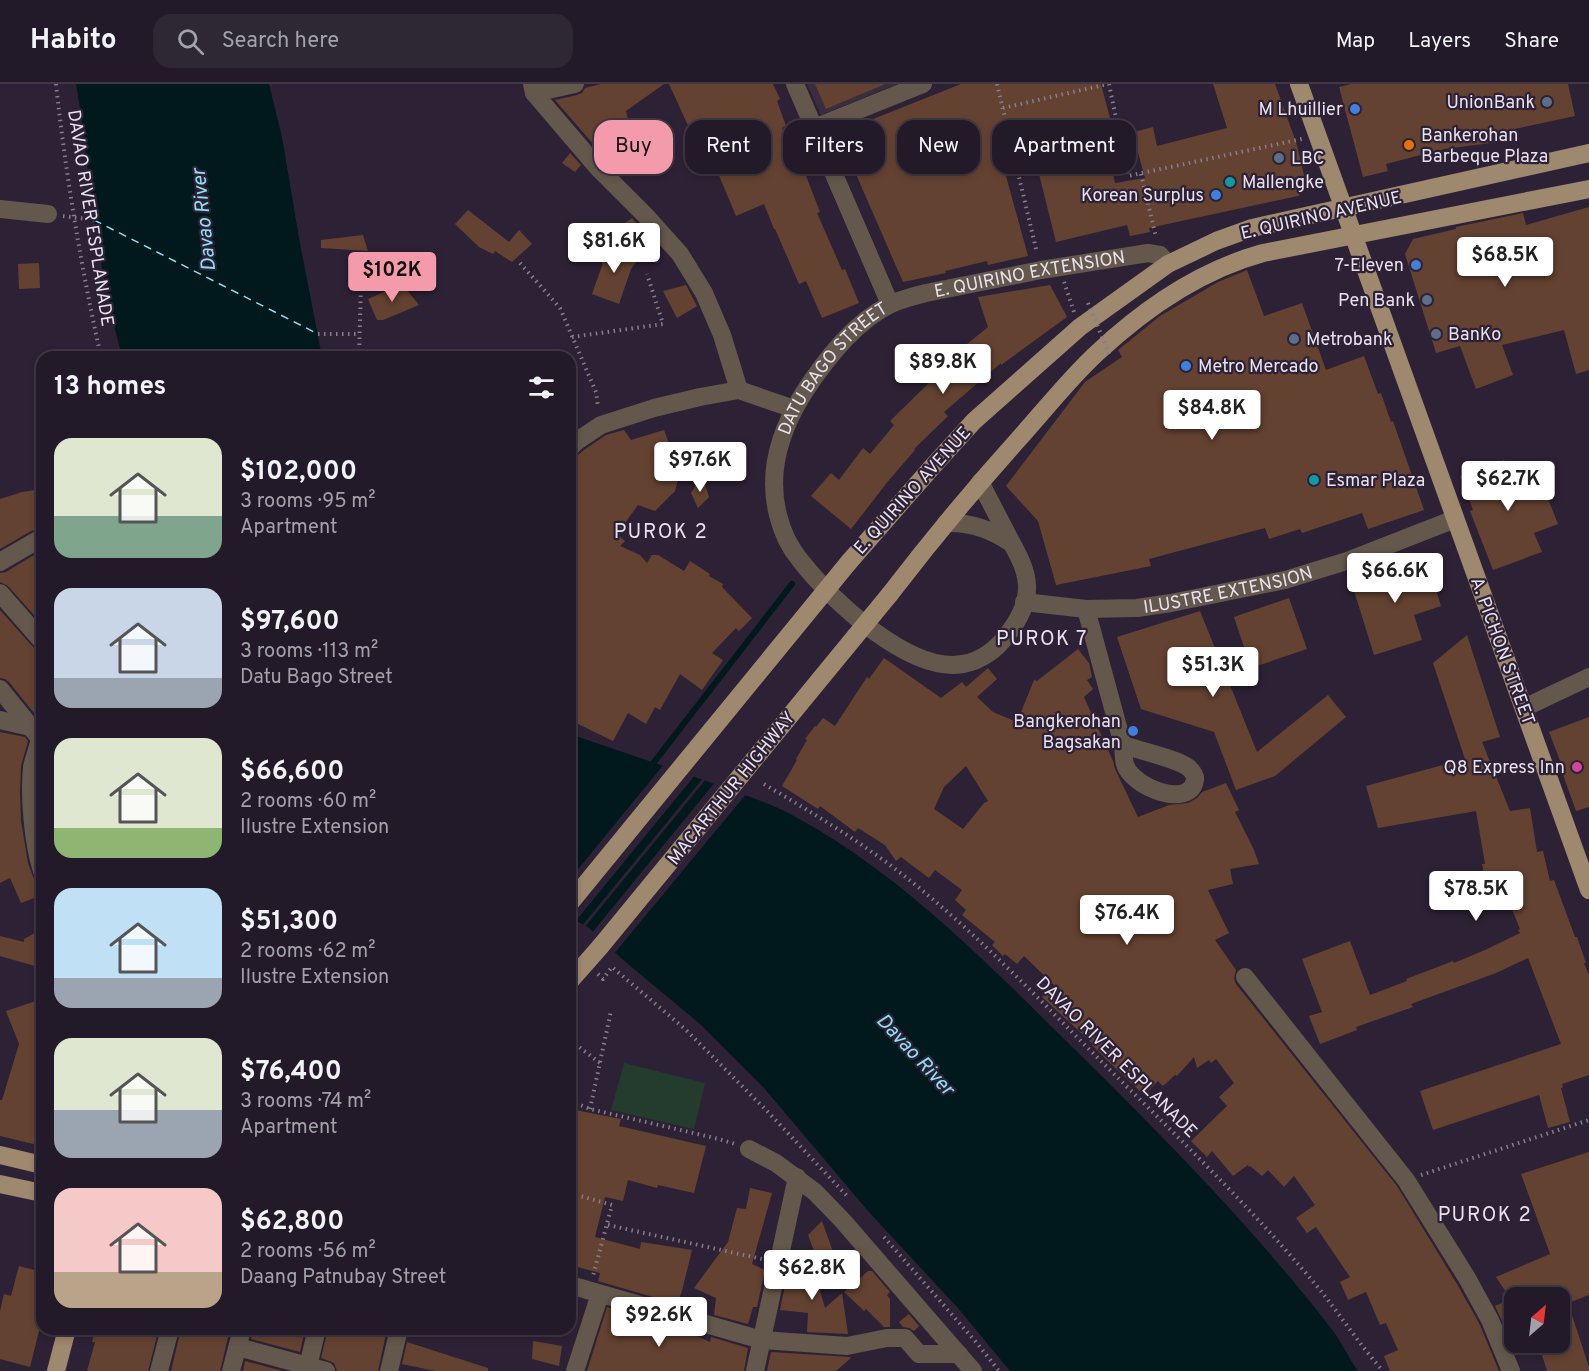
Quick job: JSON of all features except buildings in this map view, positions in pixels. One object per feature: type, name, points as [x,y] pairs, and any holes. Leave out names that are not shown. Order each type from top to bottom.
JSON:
[{"type":"main road","name":"A. PICHON STREET","points":[[1304,85],[1318,136],[1353,236],[1589,890]]},
{"type":"main road","name":"E. QUIRINO AVENUE","points":[[576,896],[849,562],[974,421],[1080,327],[1164,259],[1252,228],[1589,153]]},
{"type":"main road","name":"E. QUIRINO AVENUE","points":[[890,594],[980,482],[1075,375],[1135,320],[1178,291],[1212,272],[1263,253],[1589,189]]},
{"type":"main road","name":"MACARTHUR HIGHWAY","points":[[576,974],[890,594]]},
{"type":"main road","points":[[0,1155],[36,1164]]},
{"type":"main road","points":[[0,1184],[36,1192]]},
{"type":"main road","points":[[56,1371],[65,1335]]},
{"type":"street","points":[[533,88],[575,84]]},
{"type":"street","name":"DATU BAGO STREET","points":[[795,84],[811,120]]},
{"type":"street","points":[[834,120],[923,84]]},
{"type":"street","points":[[533,88],[598,168],[680,254],[704,293],[722,335],[739,390]]},
{"type":"street","name":"DATU BAGO STREET","points":[[834,174],[890,304],[863,323],[844,341],[813,379],[794,409],[778,448],[774,489],[778,516],[789,544],[799,560],[857,617],[895,646],[917,657],[937,663],[963,664],[983,657],[1003,640],[1016,622],[1024,602]]},
{"type":"street","points":[[0,209],[48,214]]},
{"type":"street","name":"E. QUIRINO EXTENSION","points":[[890,304],[926,293],[1050,269],[1148,253],[1164,259]]},
{"type":"street","points":[[576,442],[601,425],[654,408],[739,390],[794,409]]},
{"type":"street","points":[[980,482],[1019,558],[1026,577],[1024,602]]},
{"type":"street","name":"ILUSTRE EXTENSION","points":[[1024,602],[1086,609],[1137,608],[1171,603],[1285,580],[1350,560],[1455,519]]},
{"type":"street","points":[[946,523],[981,527],[1011,543]]},
{"type":"street","points":[[0,562],[36,541]]},
{"type":"street","points":[[0,593],[36,634]]},
{"type":"street","points":[[1086,609],[1123,745]]},
{"type":"street","points":[[1524,708],[1589,677]]},
{"type":"street","points":[[0,689],[36,735]]},
{"type":"street","points":[[0,720],[36,736]]},
{"type":"street","points":[[36,742],[32,766],[32,802],[36,839]]},
{"type":"street","points":[[1245,977],[1406,1180],[1467,1278],[1490,1320],[1511,1371]]},
{"type":"street","points":[[749,1149],[776,1163],[815,1191],[973,1371]]},
{"type":"street","points":[[755,1371],[796,1177]]},
{"type":"street","points":[[576,1287],[762,1340],[847,1346],[887,1338],[905,1338],[919,1354],[959,1354]]},
{"type":"street","points":[[575,1371],[595,1292]]},
{"type":"street","points":[[159,1371],[168,1335]]},
{"type":"street","points":[[231,1371],[241,1335]]},
{"type":"street","points":[[238,1347],[317,1369],[317,1335]]},
{"type":"street","points":[[389,1371],[398,1335]]},
{"type":"path","name":"DAVAO RIVER ESPLANADE","points":[[56,84],[74,218],[100,351]]},
{"type":"path","points":[[997,84],[1050,269],[1080,327]]},
{"type":"path","points":[[1003,108],[1109,84],[1128,176],[1318,136]]},
{"type":"path","points":[[1141,173],[1164,259]]},
{"type":"path","points":[[74,218],[94,220]]},
{"type":"path","points":[[520,263],[560,308],[596,392],[601,425]]},
{"type":"path","points":[[572,337],[663,324],[647,274]]},
{"type":"path","points":[[359,351],[361,282]]},
{"type":"path","points":[[1088,303],[1109,354]]},
{"type":"path","points":[[318,334],[359,334]]},
{"type":"path","name":"DAVAO RIVER ESPLANADE","points":[[764,784],[826,821],[890,866],[1003,962],[1238,1199],[1316,1284],[1369,1356],[1383,1371]]},
{"type":"path","points":[[603,979],[612,967],[685,1029],[787,1131],[848,1197]]},
{"type":"path","points":[[590,1109],[611,1011]]},
{"type":"path","points":[[576,1045],[600,1063]]},
{"type":"path","points":[[576,1103],[590,1109],[719,1139]]},
{"type":"path","points":[[1406,1180],[1589,1120]]},
{"type":"path","points":[[576,1195],[612,1205],[595,1292]]},
{"type":"path","points":[[608,1225],[778,1262]]},
{"type":"path","points":[[877,1230],[999,1371]]},
{"type":"shaded area","points":[[807,84],[897,84],[821,115]]},
{"type":"green space","points":[[624,1063],[705,1083],[694,1129],[611,1110]]},
{"type":"water","name":"Davao River","points":[[76,84],[269,84],[282,137],[321,351],[120,351],[99,252]]},
{"type":"water","name":"Davao River","points":[[576,736],[754,798],[790,814],[861,858],[895,883],[991,967],[1124,1098],[1231,1210],[1334,1332],[1358,1371],[1010,1371],[957,1307],[868,1211],[764,1088],[700,1024],[622,959],[589,928],[576,920]]},
{"type":"pier","points":[[665,763],[696,774],[576,921],[576,872]]},
{"type":"pier","points":[[704,777],[707,778],[584,928],[581,927]]},
{"type":"pier","points":[[716,781],[747,793],[613,955],[591,934]]},
{"type":"waterway","points":[[651,766],[792,584]]},
{"type":"ferry route","points":[[94,220],[318,334]]},
{"type":"place","name":"UnionBank","points":[[1547,102]]},
{"type":"place","name":"M Lhuillier","points":[[1355,109]]},
{"type":"place","name":"Bankerohan Barbeque Plaza","points":[[1409,145]]},
{"type":"place","name":"LBC","points":[[1279,158]]},
{"type":"place","name":"Mallengke","points":[[1230,182]]},
{"type":"place","name":"Korean Surplus","points":[[1216,195]]},
{"type":"place","name":"7-Eleven","points":[[1416,265]]},
{"type":"place","name":"Pen Bank","points":[[1427,300]]},
{"type":"place","name":"BanKo","points":[[1436,334]]},
{"type":"place","name":"Metrobank","points":[[1294,339]]},
{"type":"place","name":"Metro Mercado","points":[[1186,366]]},
{"type":"place","name":"Esmar Plaza","points":[[1314,480]]},
{"type":"place","name":"Bangkerohan Bagsakan","points":[[1133,731]]},
{"type":"place","name":"Q8 Express Inn","points":[[1577,767]]},
{"type":"district","name":"PUROK 2","points":[[661,531]]},
{"type":"district","name":"PUROK 7","points":[[1042,638]]},
{"type":"district","name":"PUROK 2","points":[[1485,1214]]}]
